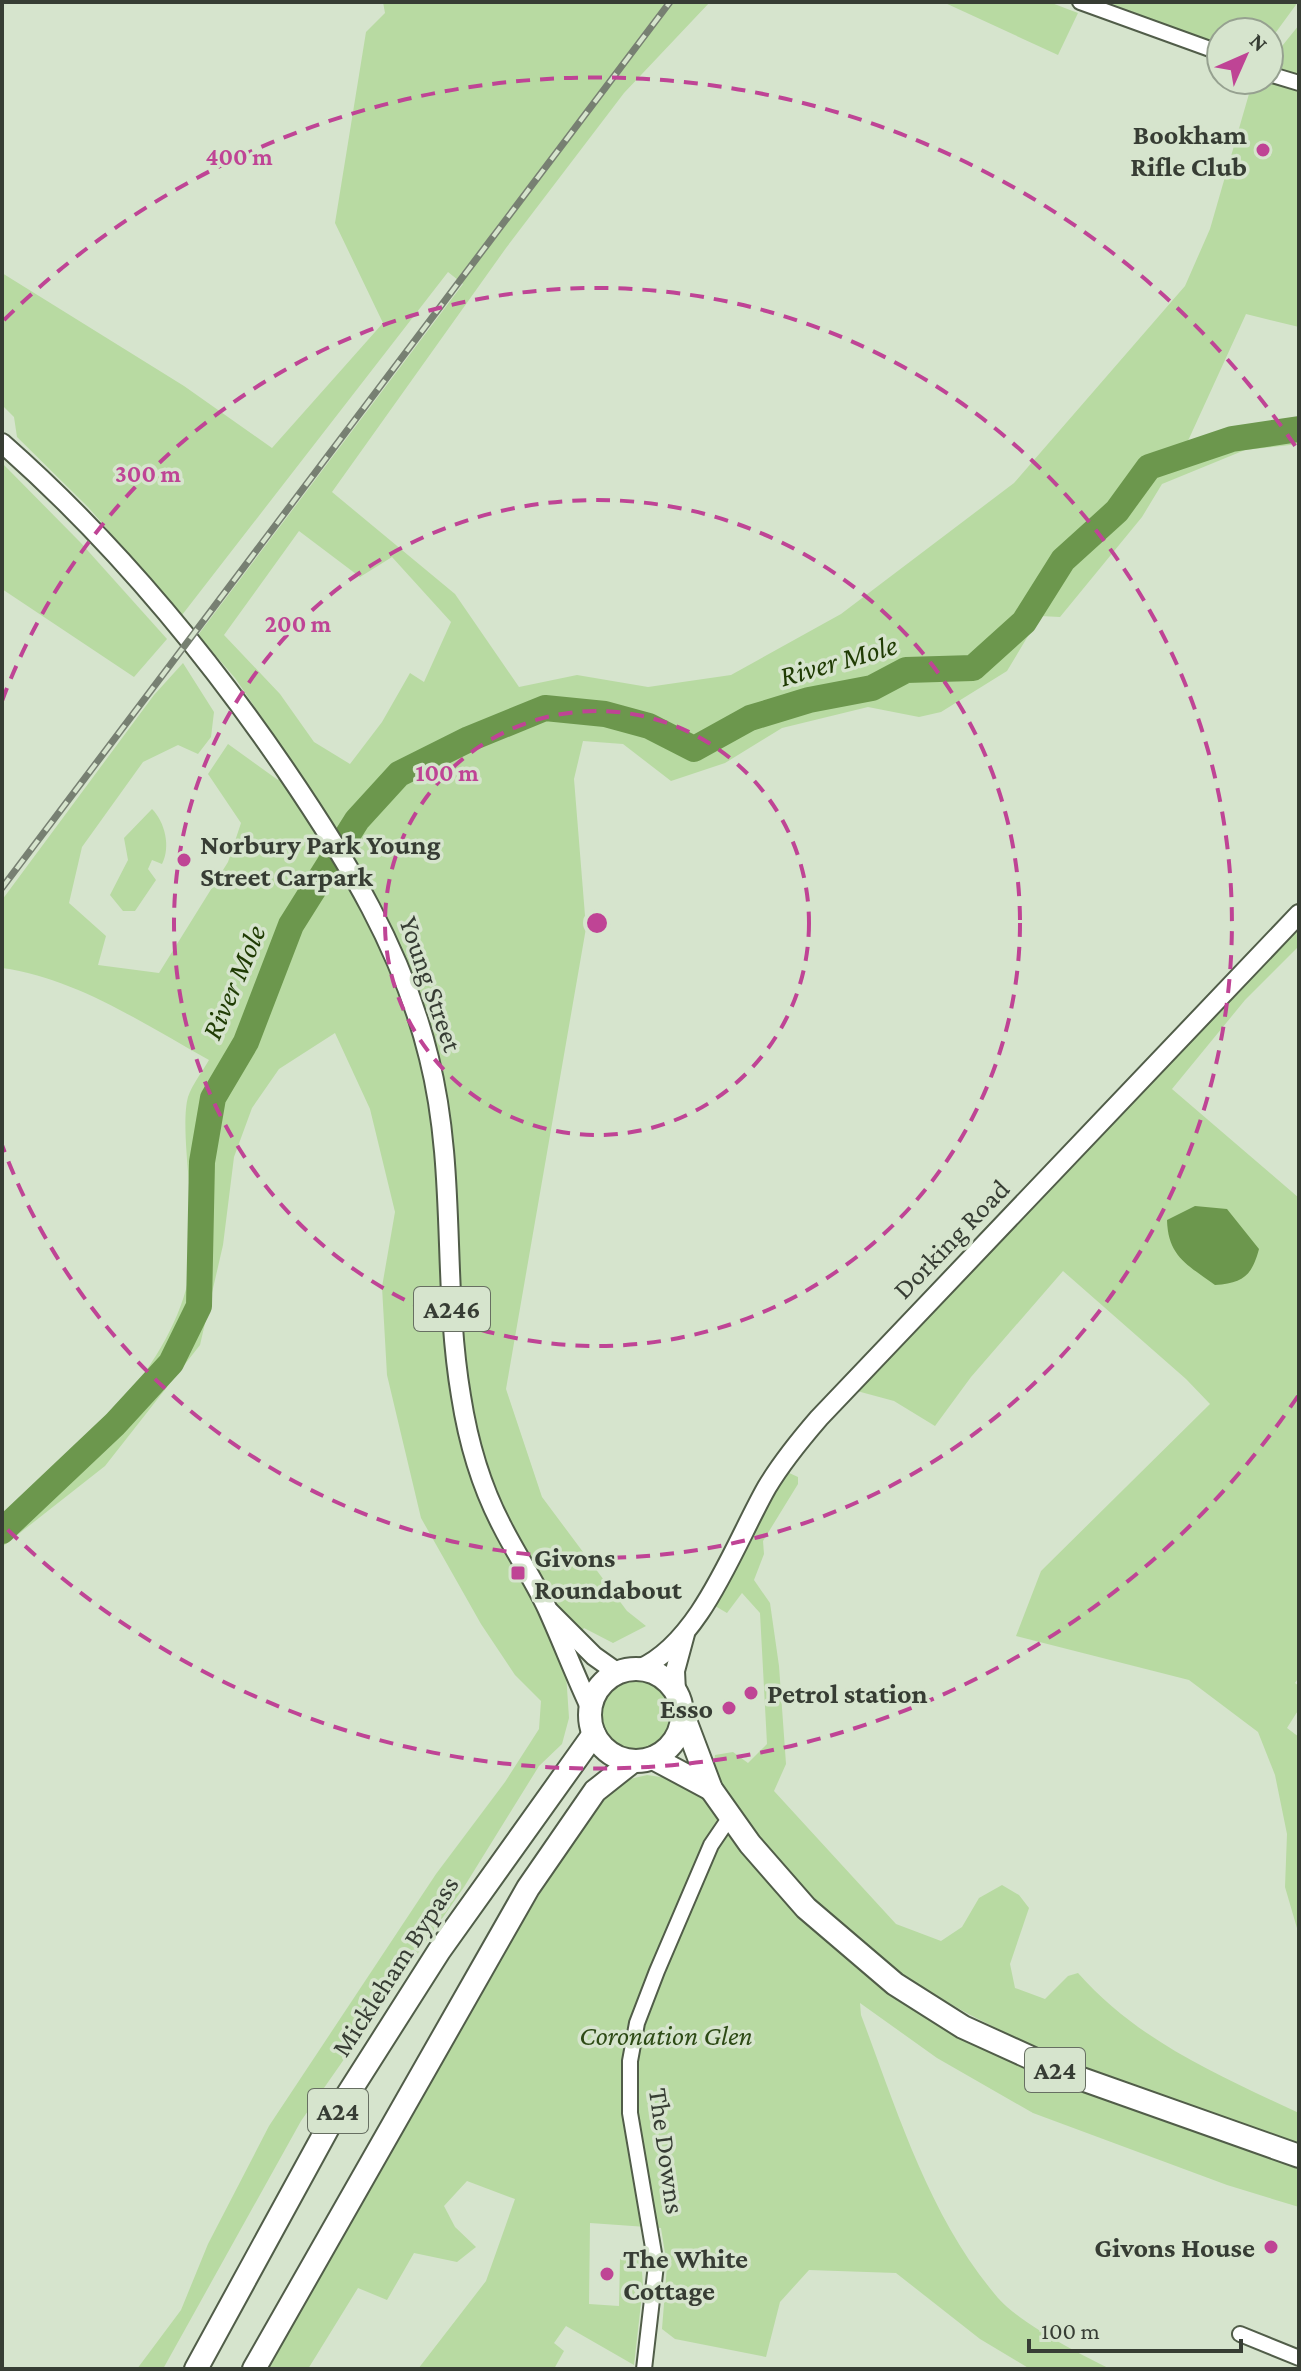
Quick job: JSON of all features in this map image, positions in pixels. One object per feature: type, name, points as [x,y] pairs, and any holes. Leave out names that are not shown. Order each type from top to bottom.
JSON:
[{"type":"highway","points":[[628,1671],[654,1672],[676,1692],[683,1715],[676,1738],[643,1760],[610,1753],[594,1734],[590,1707],[605,1681],[628,1671]]},
{"type":"highway","name":"A24","points":[[683,1715],[711,1789],[773,1872],[836,1936],[895,1984],[963,2027],[1062,2072],[1299,2156]]},
{"type":"highway","name":"Mickleham Bypass","points":[[196,2369],[345,2099],[439,1951],[594,1734]]},
{"type":"highway","name":"A24","points":[[254,2369],[528,1888],[595,1791],[643,1760],[711,1789]]},
{"type":"main road","name":"Young Street","points":[[2,443],[55,489],[176,623],[300,791],[377,914],[410,993],[430,1058],[440,1115],[452,1327],[470,1442],[500,1523],[548,1610],[590,1707]]},
{"type":"main road","name":"Dorking Road","points":[[676,1692],[675,1671],[685,1634],[793,1447],[1299,914]]},
{"type":"main road","name":"Young Street","points":[[548,1610],[594,1656],[628,1671]]},
{"type":"main road","name":"Dorking Road","points":[[628,1671],[659,1660],[685,1634]]},
{"type":"street","points":[[1080,2],[1205,47]]},
{"type":"street","name":"The Downs","points":[[644,2369],[656,2265],[630,2113],[630,2061],[637,2023],[657,1971],[711,1845],[730,1817]]},
{"type":"street","points":[[1240,2334],[1299,2358]]},
{"type":"green space","points":[[383,2],[710,2],[624,93],[506,248],[332,492],[455,594],[519,687],[577,675],[648,687],[731,675],[841,614],[1014,483],[1185,286],[1210,229],[1248,96],[1285,96],[1285,42],[1299,25],[1299,327],[1246,314],[1187,443],[1299,421],[1299,444],[1245,450],[1162,484],[1142,517],[1060,617],[1040,616],[1007,671],[941,712],[919,717],[868,707],[782,728],[725,763],[671,781],[623,744],[583,741],[574,779],[586,928],[506,1389],[542,1497],[627,1611],[646,1626],[613,1643],[584,1628],[565,1658],[569,1718],[562,1744],[539,1766],[464,1887],[301,2121],[163,2369],[137,2369],[181,2310],[208,2244],[269,2126],[436,1874],[505,1782],[539,1729],[541,1701],[515,1675],[481,1624],[421,1518],[387,1375],[382,1287],[395,1212],[370,1109],[335,1033],[279,1069],[252,1108],[234,1157],[223,1245],[200,1345],[105,1466],[2,1547],[2,1519],[13,1513],[103,1424],[132,1390],[176,1318],[189,1279],[193,1237],[186,1110],[190,1092],[209,1060],[83,992],[29,973],[2,968],[2,900],[154,695],[183,663],[214,712],[211,737],[198,754],[178,745],[143,762],[82,847],[69,903],[106,936],[98,965],[159,973],[228,862],[241,823],[208,774],[228,744],[278,780],[287,754],[235,678],[198,635],[463,284],[448,272],[182,615],[88,507],[17,437],[14,417],[2,405],[2,273],[184,386],[272,448],[383,323],[335,223],[366,32],[385,13]],"holes":[[[299,531],[360,577],[392,557],[451,622],[424,682],[410,673],[382,722],[350,764],[314,742],[280,694],[224,635]]]},
{"type":"green space","points":[[943,2],[1049,2],[1078,13],[1058,55]]},
{"type":"green space","points":[[1096,2],[1298,2],[1285,20],[1285,16],[1205,16],[1205,42]]},
{"type":"green space","points":[[2,463],[80,542],[167,639],[134,677],[2,589]]},
{"type":"green space","points":[[152,809],[165,835],[165,857],[162,864],[152,860],[148,869],[156,880],[135,911],[123,911],[110,895],[128,860],[124,838]]},
{"type":"green space","points":[[1299,927],[1299,946],[1245,1000],[1172,1089],[1299,1198],[1299,1677],[1295,1683],[1299,1686],[1299,1709],[1287,1728],[1299,1737],[1299,1935],[1285,1887],[1287,1834],[1275,1775],[1258,1732],[1189,1680],[1016,1636],[1041,1571],[1210,1404],[1186,1379],[1063,1271],[971,1377],[935,1426],[894,1401],[857,1391],[895,1343]]},
{"type":"green space","points":[[787,1472],[798,1477],[798,1484],[763,1541],[764,1554],[754,1580],[770,1603],[779,1666],[786,1764],[774,1791],[896,1924],[941,1941],[962,1927],[979,1898],[1002,1885],[1019,1895],[1029,1908],[1010,1964],[1015,1988],[1045,1999],[1068,1976],[1078,1973],[1101,1997],[1153,2037],[1209,2070],[1299,2113],[1299,2144],[1049,2053],[954,2006],[908,1978],[858,1940],[769,1855],[735,1816],[719,1786],[715,1755],[733,1752],[748,1763],[767,1744],[760,1613],[742,1593],[727,1613],[710,1603]]},
{"type":"green space","points":[[635,1679],[654,1685],[664,1695],[670,1714],[664,1733],[654,1743],[635,1749],[616,1743],[606,1733],[600,1714],[606,1695],[616,1685]]},
{"type":"green space","name":"Coronation Glen","points":[[647,1775],[674,1779],[698,1793],[757,1870],[861,1966],[1123,2104],[1299,2167],[1299,2207],[1227,2185],[1033,2113],[937,2058],[860,2003],[861,2015],[902,2126],[934,2199],[974,2267],[998,2298],[1021,2318],[1111,2369],[1030,2369],[980,2339],[896,2273],[809,2270],[780,2302],[766,2357],[675,2339],[662,2329],[667,2266],[661,2228],[590,2223],[589,2304],[619,2306],[620,2259],[641,2257],[643,2286],[634,2365],[566,2326],[554,2343],[564,2351],[554,2369],[418,2369],[486,2281],[515,2199],[467,2181],[444,2206],[455,2227],[476,2247],[457,2262],[414,2253],[387,2300],[358,2288],[308,2369],[268,2369],[482,1985],[598,1802],[630,1779]]},
{"type":"shaded area","points":[[1195,1206],[1227,1209],[1259,1249],[1250,1271],[1240,1280],[1215,1285],[1176,1252],[1168,1233],[1167,1220]]},
{"type":"waterway","name":"River Mole","points":[[2,1531],[115,1424],[171,1363],[199,1306],[202,1162],[213,1098],[246,1042],[291,925],[357,820],[399,774],[469,739],[545,708],[605,714],[649,726],[694,749],[750,718],[809,700],[872,688],[906,670],[973,668],[1024,622],[1063,560],[1117,511],[1149,467],[1232,439],[1299,429]]},
{"type":"railway","points":[[2,888],[670,2]]},
{"type":"place","name":"Bookham Rifle Club","points":[[1263,150]]},
{"type":"place","name":"Norbury Park Young Street Carpark","points":[[184,860]]},
{"type":"place","name":"Givons Roundabout","points":[[518,1573]]},
{"type":"place","name":"Petrol station","points":[[751,1693]]},
{"type":"place","name":"Esso","points":[[729,1708]]},
{"type":"place","name":"Givons House","points":[[1271,2247]]},
{"type":"place","name":"The White Cottage","points":[[607,2274]]}]
